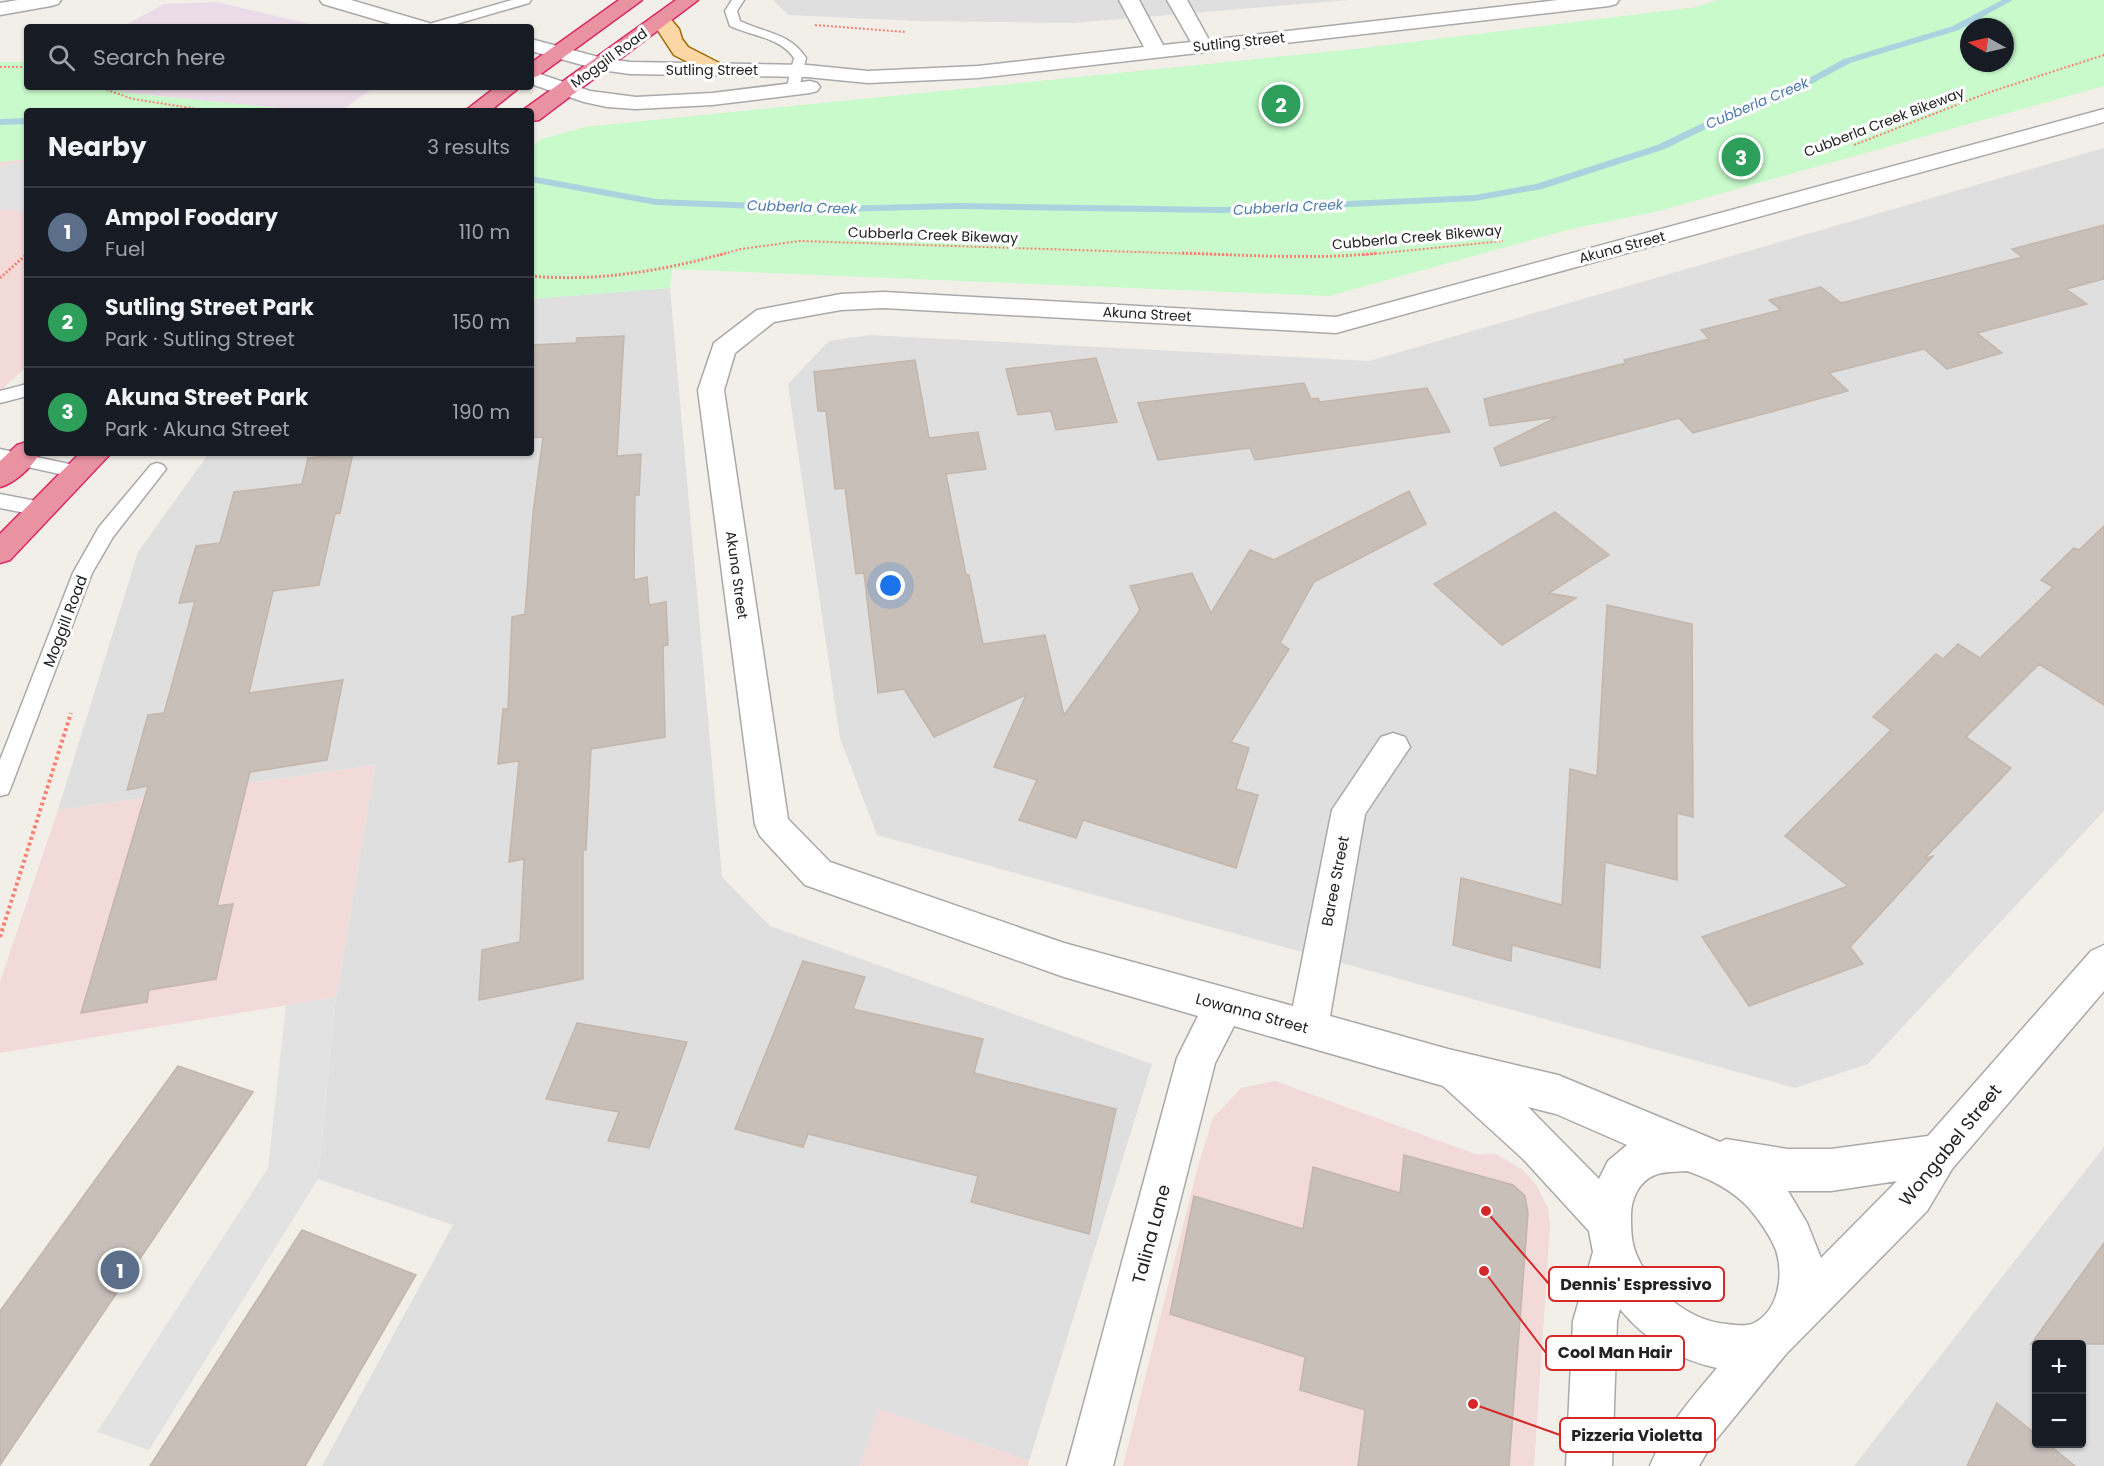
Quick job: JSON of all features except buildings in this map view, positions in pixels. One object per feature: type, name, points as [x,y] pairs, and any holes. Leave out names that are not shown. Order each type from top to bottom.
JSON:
[{"type":"highway","points":[[534,70],[632,0]]},
{"type":"highway","name":"Moggill Road","points":[[534,113],[688,0]]},
{"type":"highway","points":[[480,108],[506,90]]},
{"type":"highway","points":[[0,552],[88,462]]},
{"type":"main road","points":[[662,20],[672,33],[672,40],[681,51],[718,70]]},
{"type":"street","points":[[0,9],[51,0]]},
{"type":"street","points":[[1129,0],[1156,51]]},
{"type":"street","points":[[1177,0],[1203,46]]},
{"type":"street","name":"Sutling Street","points":[[534,46],[601,64],[630,68],[718,70],[795,80],[868,77],[978,72],[1609,0]]},
{"type":"street","points":[[342,1],[413,24]]},
{"type":"street","name":"Sutling Street","points":[[534,78],[607,101],[636,103],[712,99],[795,80]]},
{"type":"street","name":"Akuna Street","points":[[818,874],[772,825],[711,390],[723,349],[766,316],[841,302],[884,300],[1336,325],[2104,115]]},
{"type":"street","name":"Baree Street","points":[[1308,1029],[1349,810],[1393,747]]},
{"type":"street","name":"Lowanna Street","points":[[818,874],[1064,960],[1448,1068],[1558,1095],[1701,1155]]},
{"type":"street","name":"Wongabel Street","points":[[1673,1466],[1694,1431],[1780,1330],[1912,1196],[1938,1155],[2104,963]]},
{"type":"street","name":"Talina Lane","points":[[1090,1466],[1197,1058],[1224,1006]]},
{"type":"street","points":[[1448,1068],[1513,1120],[1568,1172],[1611,1237],[1629,1285],[1652,1313],[1681,1334],[1713,1347],[1743,1348],[1780,1330],[1799,1293],[1800,1262],[1789,1231],[1770,1200],[1745,1176],[1701,1155]]},
{"type":"street","points":[[1589,1466],[1595,1322],[1611,1237],[1612,1196],[1622,1175],[1639,1160],[1662,1152],[1701,1155],[1787,1170],[1831,1170],[1938,1155]]},
{"type":"lane","points":[[443,24],[525,0]]},
{"type":"lane","points":[[738,0],[730,11],[734,23],[779,39],[793,49],[800,58],[795,80]]},
{"type":"lane","points":[[0,397],[24,391]]},
{"type":"lane","points":[[11,461],[88,462]]},
{"type":"lane","name":"Moggill Road","points":[[0,787],[87,564],[106,532],[157,469]]},
{"type":"lane","points":[[0,501],[41,509]]},
{"type":"path","points":[[815,25],[905,32]]},
{"type":"path","name":"Cubberla Creek Bikeway","points":[[1846,148],[1990,92],[2104,55]]},
{"type":"path","points":[[0,67],[24,67]]},
{"type":"path","points":[[108,90],[133,99],[191,108]]},
{"type":"path","name":"Cubberla Creek Bikeway","points":[[534,276],[562,279],[627,276],[691,263],[741,249],[800,241],[1268,256],[1350,256],[1508,240]]},
{"type":"path","points":[[0,278],[24,257]]},
{"type":"path","points":[[0,937],[74,704]]},
{"type":"shaded area","points":[[773,0],[1350,0],[1072,23],[916,21],[788,15]]},
{"type":"shaded area","points":[[216,2],[309,24],[127,24],[164,4]]},
{"type":"shaded area","points":[[119,90],[370,90],[345,108],[279,108],[127,93]]},
{"type":"shaded area","points":[[2104,148],[2104,811],[1868,1064],[1795,1088],[877,835],[840,738],[788,384],[829,341],[869,335],[1369,361]]},
{"type":"shaded area","points":[[24,159],[24,369],[0,391],[0,162]]},
{"type":"shaded area","points":[[24,162],[24,212],[0,209],[0,166]]},
{"type":"shaded area","points":[[670,288],[722,877],[770,926],[1152,1064],[1029,1461],[879,1409],[860,1466],[322,1466],[453,1225],[318,1179],[336,997],[375,765],[58,810],[138,552],[207,456],[534,456],[534,299]]},
{"type":"shaded area","points":[[375,765],[336,997],[0,1053],[0,982],[58,810]]},
{"type":"shaded area","points":[[336,997],[318,1179],[149,1450],[97,1432],[268,1168],[286,1005]]},
{"type":"shaded area","points":[[1275,1081],[1478,1155],[1494,1153],[1523,1170],[1537,1186],[1548,1209],[1550,1226],[1534,1466],[1123,1466],[1198,1166],[1213,1118],[1241,1088]]},
{"type":"shaded area","points":[[2104,1147],[2104,1466],[1854,1466]]},
{"type":"shaded area","points":[[879,1409],[1029,1461],[1028,1466],[860,1466]]},
{"type":"green space","points":[[1718,0],[2104,0],[2104,86],[1659,211],[1571,229],[1329,296],[672,269],[670,288],[534,299],[534,145],[542,139],[585,127],[1355,49],[1696,7]]},
{"type":"green space","points":[[0,62],[24,62],[24,90],[119,90],[127,93],[279,108],[24,108],[24,159],[0,162]]},
{"type":"waterway","name":"Cubberla Creek","points":[[534,180],[656,202],[834,209],[957,206],[1222,210],[1475,198],[1538,187],[1661,147],[1723,117],[1790,92],[1847,61],[1956,28],[2009,0]]},
{"type":"waterway","name":"Cubberla Creek","points":[[0,122],[24,121]]},
{"type":"place","name":"Sutling Street Park","points":[[1281,104]]},
{"type":"place","name":"Akuna Street Park","points":[[1741,157]]},
{"type":"place","name":"Dennis' Espressivo","points":[[1486,1211]]},
{"type":"place","name":"Ampol Foodary","points":[[120,1270]]},
{"type":"place","name":"Cool Man Hair","points":[[1484,1271]]},
{"type":"place","name":"Pizzeria Violetta","points":[[1473,1404]]}]
